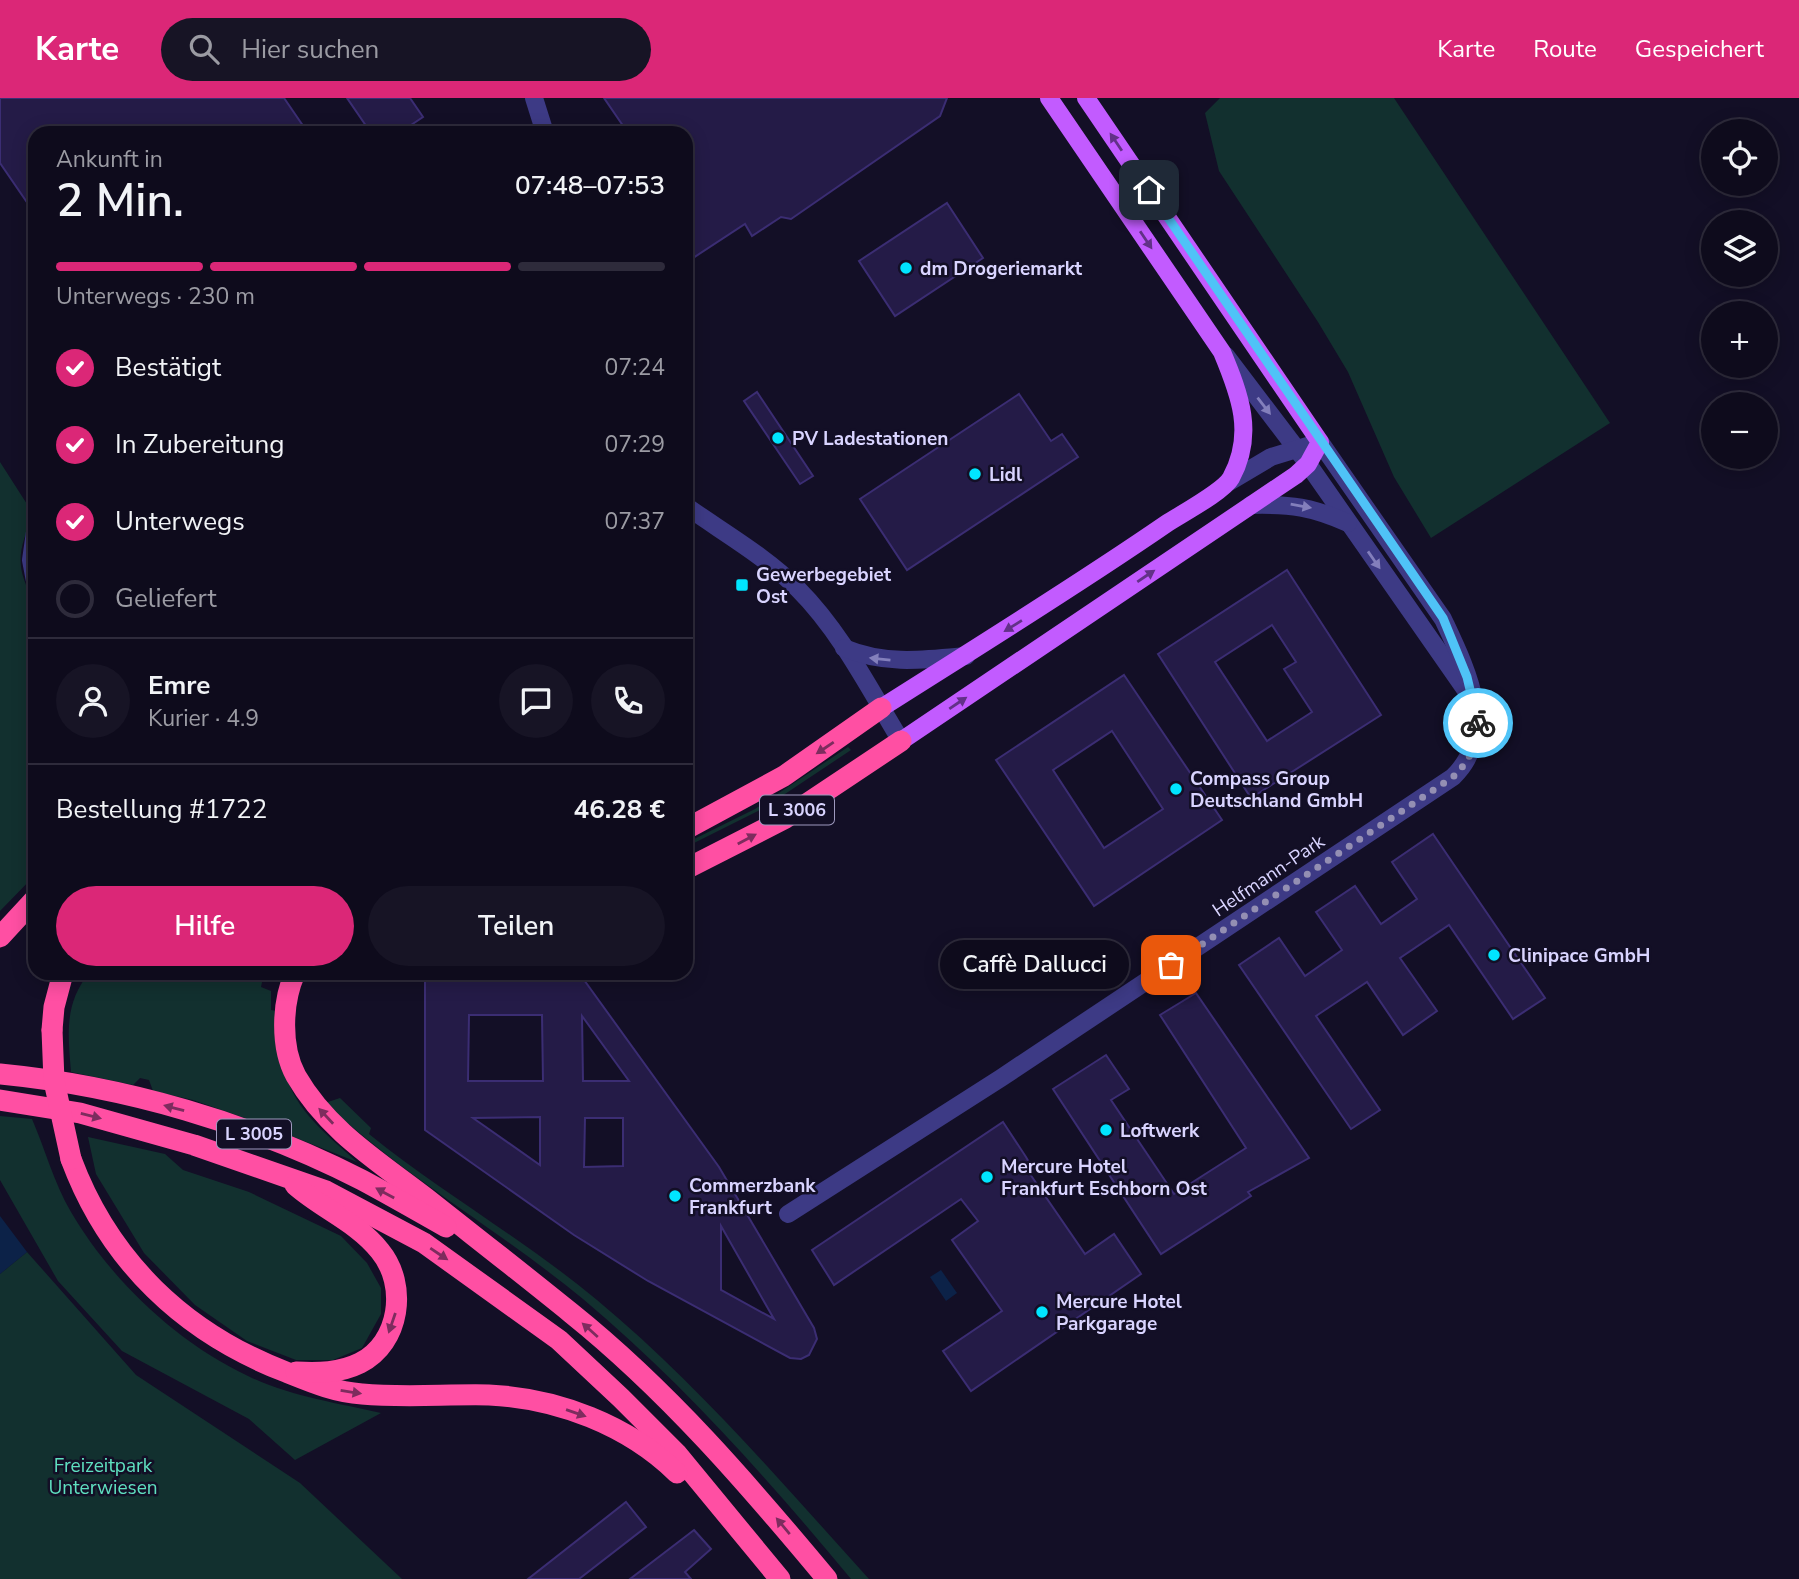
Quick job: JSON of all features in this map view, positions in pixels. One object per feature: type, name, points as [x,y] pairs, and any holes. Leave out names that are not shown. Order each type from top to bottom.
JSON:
[{"type":"highway","name":"L 3006","points":[[693,825],[784,776],[881,708]]},
{"type":"highway","name":"L 3006","points":[[693,865],[784,818],[901,741]]},
{"type":"highway","points":[[0,937],[28,907]]},
{"type":"highway","points":[[61,980],[54,1007],[52,1030],[54,1082],[71,1159],[92,1210],[112,1241],[163,1299],[228,1347],[327,1389],[362,1394],[491,1395],[573,1411],[645,1446],[754,1547]]},
{"type":"highway","points":[[292,980],[287,1005],[286,1039],[289,1057],[295,1074],[318,1108],[375,1163],[425,1197],[488,1249]]},
{"type":"highway","name":"L 3005","points":[[0,1074],[85,1086],[145,1100],[257,1135],[361,1180],[488,1249],[572,1314],[684,1418],[762,1500],[827,1579]]},
{"type":"highway","name":"L 3005","points":[[0,1100],[80,1113],[232,1158],[291,1181],[326,1191],[424,1243],[559,1340],[677,1454],[780,1579]]},
{"type":"highway","points":[[286,1372],[332,1372],[362,1362],[384,1341],[397,1309],[396,1281],[382,1253],[351,1224],[314,1202],[291,1181]]},
{"type":"main road","points":[[1049,98],[1223,352],[1239,391],[1245,419],[1243,444],[1229,482]]},
{"type":"main road","points":[[1086,98],[1320,442]]},
{"type":"main road","name":"L 3006","points":[[901,741],[1251,505],[1308,464],[1320,442]]},
{"type":"main road","name":"L 3006","points":[[881,708],[1061,596],[1229,482]]},
{"type":"street","points":[[534,98],[543,126]]},
{"type":"street","name":"Helfmann-Park","points":[[1223,352],[1308,464],[1474,700]]},
{"type":"street","points":[[1229,482],[1271,457],[1320,442]]},
{"type":"street","name":"Helfmann-Park","points":[[788,1214],[1001,1078],[1453,777],[1463,767],[1478,734],[1474,700],[1456,647],[1443,618],[1320,442]]},
{"type":"street","points":[[1251,505],[1298,505],[1317,509],[1348,523]]},
{"type":"street","points":[[693,511],[773,566],[821,614],[901,741]]},
{"type":"street","points":[[844,648],[883,660],[918,661],[965,656]]},
{"type":"green space","points":[[1220,98],[1394,98],[1610,423],[1431,538],[1394,477],[1348,372],[1219,171],[1205,113]]},
{"type":"green space","points":[[0,462],[28,506],[28,529],[22,548],[21,568],[28,589],[28,882],[0,911]]},
{"type":"green space","points":[[848,747],[851,750],[764,808],[693,844],[693,840],[755,809]]},
{"type":"green space","points":[[84,980],[262,980],[261,987],[271,991],[271,1010],[276,1011],[283,1064],[293,1093],[317,1125],[357,1162],[193,1100],[153,1091],[149,1080],[140,1078],[133,1085],[71,1072],[69,1020],[75,996]]},
{"type":"green space","points":[[340,1098],[371,1128],[369,1134],[570,1278],[634,1332],[704,1399],[869,1579],[851,1579],[723,1433],[620,1331],[551,1274],[387,1155],[325,1103]]},
{"type":"green space","points":[[0,1116],[32,1119],[60,1189],[87,1237],[126,1285],[171,1327],[221,1362],[264,1383],[313,1398],[381,1413],[295,1460],[249,1419],[122,1351],[58,1281],[0,1180]]},
{"type":"green space","points":[[88,1137],[165,1154],[183,1170],[249,1192],[341,1236],[367,1263],[381,1288],[381,1314],[362,1348],[333,1360],[296,1360],[247,1341],[195,1305],[144,1253],[96,1174]]},
{"type":"green space","name":"Freizeitpark Unterwiesen","points":[[27,1252],[136,1375],[300,1483],[402,1579],[0,1579],[0,1274]]},
{"type":"water","points":[[0,1216],[27,1252],[0,1274]]},
{"type":"water","points":[[941,1270],[957,1293],[946,1301],[930,1277]]},
{"type":"building","points":[[0,98],[284,98],[303,126],[28,126],[28,204],[0,163]]},
{"type":"building","points":[[347,98],[410,98],[423,117],[410,126],[366,126]]},
{"type":"building","points":[[604,98],[947,98],[940,116],[791,219],[781,217],[752,236],[745,224],[693,258],[693,126],[623,126]]},
{"type":"building","points":[[947,203],[983,258],[895,316],[859,261]]},
{"type":"building","name":"PV Ladestationen","points":[[757,392],[813,476],[800,484],[744,401]]},
{"type":"building","name":"Lidl","points":[[1019,394],[1051,441],[1062,434],[1078,457],[907,570],[860,499]]},
{"type":"building","points":[[1287,570],[1381,715],[1251,798],[1158,654]],"holes":[[[1272,625],[1296,662],[1284,669],[1312,712],[1267,741],[1215,662]]]},
{"type":"building","name":"Compass Group Deutschland GmbH","points":[[1124,675],[1222,820],[1094,906],[996,760]],"holes":[[[1112,731],[1163,809],[1104,848],[1053,770]]]},
{"type":"building","points":[[1433,834],[1545,998],[1513,1019],[1449,925],[1400,958],[1437,1011],[1403,1035],[1367,982],[1316,1016],[1380,1110],[1351,1129],[1239,965],[1279,938],[1305,976],[1342,950],[1316,912],[1355,886],[1381,924],[1417,899],[1392,862]]},
{"type":"building","points":[[425,980],[584,980],[719,1167],[814,1328],[817,1339],[809,1355],[801,1359],[790,1358],[648,1281],[574,1235],[425,1130]],"holes":[[[469,1015],[542,1015],[543,1081],[468,1081]],[[582,1016],[629,1081],[583,1081]],[[540,1117],[540,1165],[473,1118]],[[585,1118],[623,1118],[623,1166],[584,1167]],[[721,1226],[774,1319],[721,1290]]]},
{"type":"building","points":[[1196,993],[1309,1158],[1248,1192],[1251,1196],[1161,1254],[1053,1089],[1106,1055],[1129,1089],[1111,1100],[1174,1194],[1246,1148],[1160,1015]]},
{"type":"building","points":[[1003,1122],[1034,1171],[1030,1174],[1085,1254],[1114,1234],[1141,1274],[971,1391],[943,1351],[1002,1311],[952,1240],[978,1221],[961,1199],[834,1285],[812,1250]]},
{"type":"building","points":[[626,1502],[646,1527],[579,1579],[528,1579]]},
{"type":"building","points":[[694,1530],[711,1549],[685,1572],[691,1579],[630,1579]]},
{"type":"way so far","points":[[1171,965],[1453,777],[1463,767],[1472,750],[1478,734],[1478,723]]},
{"type":"place","name":"dm Drogeriemarkt","points":[[906,268]]},
{"type":"place","name":"PV Ladestationen","points":[[778,438]]},
{"type":"place","name":"Lidl","points":[[975,474]]},
{"type":"place","name":"Gewerbegebiet Ost","points":[[742,585]]},
{"type":"place","name":"Compass Group Deutschland GmbH","points":[[1176,789]]},
{"type":"place","name":"Clinipace GmbH","points":[[1494,955]]},
{"type":"place","name":"Caffè Dallucci","points":[[1171,965]]},
{"type":"place","name":"Loftwerk","points":[[1106,1130]]},
{"type":"place","name":"Mercure Hotel Frankfurt Eschborn Ost","points":[[987,1177]]},
{"type":"place","name":"Commerzbank Frankfurt","points":[[675,1196]]},
{"type":"place","name":"Mercure Hotel Parkgarage","points":[[1042,1312]]},
{"type":"route","points":[[1149,190],[1443,618],[1467,677],[1478,723]]}]
